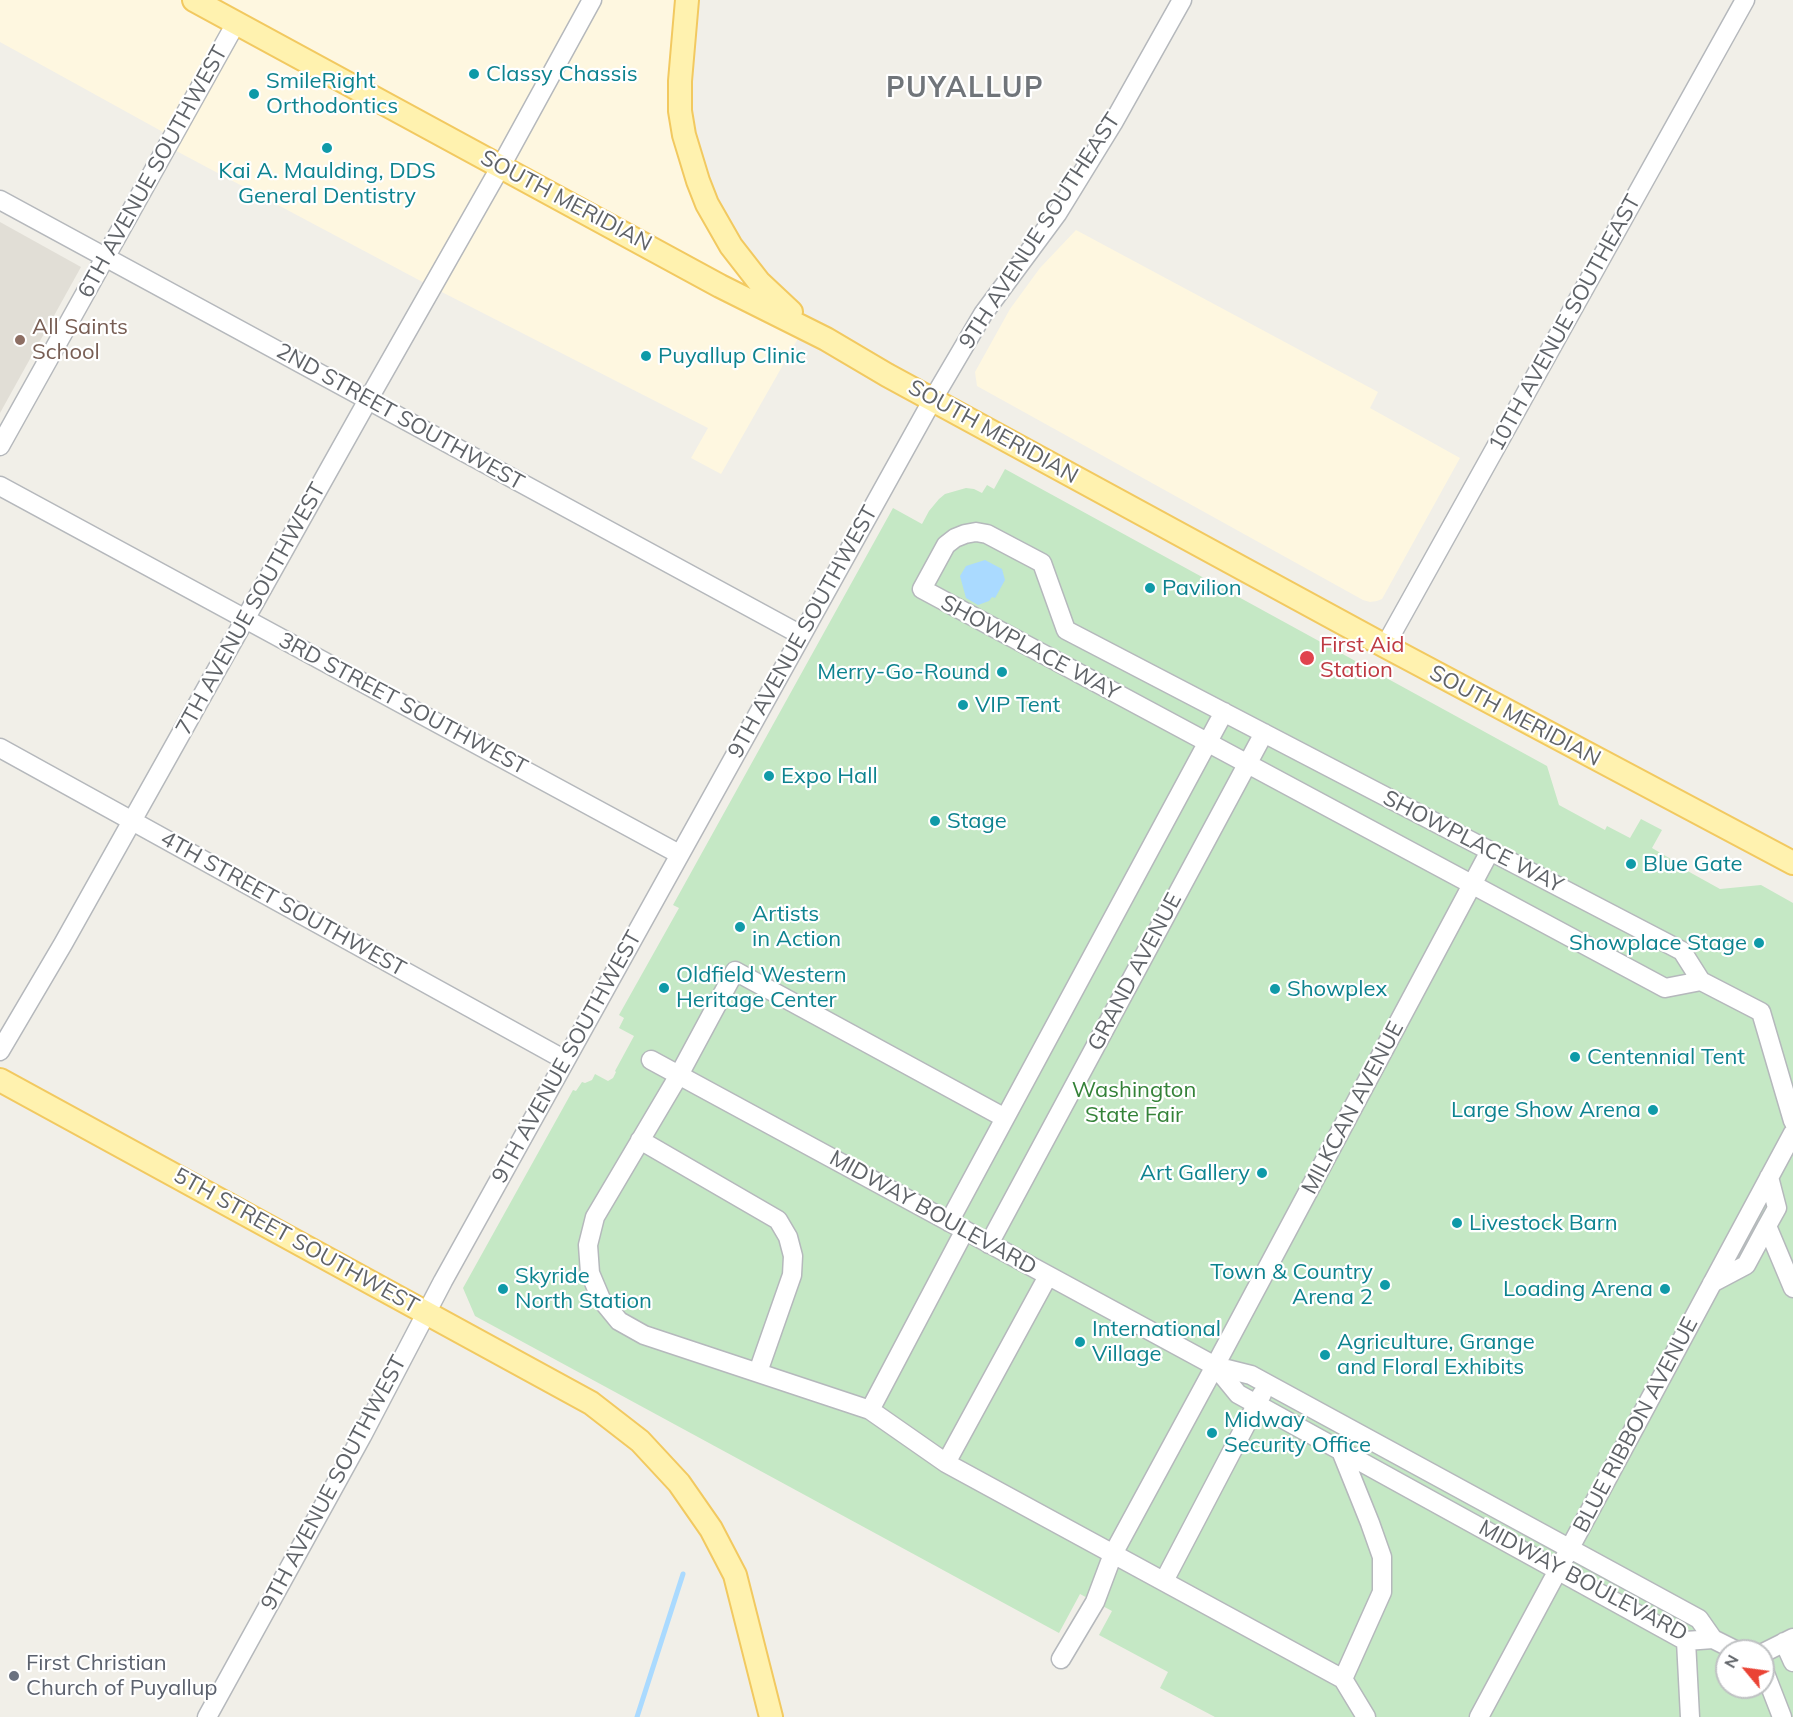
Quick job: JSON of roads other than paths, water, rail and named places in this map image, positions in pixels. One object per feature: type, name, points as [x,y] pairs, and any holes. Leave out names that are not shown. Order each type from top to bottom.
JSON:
[{"type":"main road","name":"SOUTH MERIDIAN","points":[[194,0],[720,286],[826,339],[1385,646],[1793,863]]},
{"type":"main road","points":[[687,0],[680,81],[680,111],[684,135],[698,181],[718,225],[745,266],[774,298],[806,326],[826,339]]},
{"type":"main road","name":"5TH STREET SOUTHWEST","points":[[0,1080],[591,1403],[640,1441],[679,1483],[711,1529],[735,1575],[771,1717]]},
{"type":"street","name":"7TH AVENUE SOUTHWEST","points":[[0,1051],[47,974],[592,0]]},
{"type":"street","name":"9TH AVENUE SOUTHEAST","points":[[933,399],[983,314],[1057,214],[1113,123],[1182,0]]},
{"type":"street","name":"10TH AVENUE SOUTHEAST","points":[[1385,646],[1745,0]]},
{"type":"street","name":"6TH AVENUE SOUTHWEST","points":[[0,446],[236,23]]},
{"type":"street","name":"2ND STREET SOUTHWEST","points":[[0,200],[801,635]]},
{"type":"street","name":"9TH AVENUE SOUTHWEST","points":[[207,1717],[565,1060],[933,399]]},
{"type":"street","name":"3RD STREET SOUTHWEST","points":[[0,486],[680,854]]},
{"type":"street","name":"SHOWPLACE WAY","points":[[976,532],[987,534],[1042,563],[1066,630],[1224,712],[1682,951],[1701,981],[1665,988],[922,589],[946,545],[965,534],[976,532]]},
{"type":"street","name":"GRAND AVENUE","points":[[870,1410],[1005,1118],[1224,712]]},
{"type":"street","name":"GRAND AVENUE","points":[[989,1244],[1264,733]]},
{"type":"street","name":"4TH STREET SOUTHWEST","points":[[0,748],[565,1060]]},
{"type":"street","name":"MILKCAN AVENUE","points":[[1061,1659],[1095,1602],[1113,1554],[1490,851]]},
{"type":"street","points":[[1005,1118],[735,971],[679,1075],[595,1217],[588,1245],[590,1273],[601,1299],[619,1321],[644,1335],[870,1410],[946,1463],[1343,1679],[1366,1717]]},
{"type":"street","points":[[1701,981],[1761,1012],[1793,1121]]},
{"type":"street","name":"MIDWAY BOULEVARD","points":[[651,1060],[1215,1366],[1251,1375],[1699,1619],[1713,1639]]},
{"type":"street","name":"BLUE RIBBON AVENUE","points":[[1479,1717],[1793,1133]]},
{"type":"street","points":[[640,1140],[778,1220],[788,1237],[793,1256],[792,1275],[758,1372]]},
{"type":"street","points":[[1712,1283],[1746,1265],[1777,1209],[1769,1177]]},
{"type":"street","points":[[1767,1226],[1793,1288]]},
{"type":"street","points":[[946,1463],[1048,1276]]},
{"type":"street","name":"MIDWAY BOULEVARD","points":[[1215,1366],[1238,1394],[1686,1641],[1713,1639]]},
{"type":"street","points":[[1164,1581],[1267,1384]]},
{"type":"street","points":[[1341,1451],[1382,1557],[1382,1592],[1343,1679]]},
{"type":"street","points":[[1775,1647],[1789,1640],[1793,1662]]},
{"type":"street","points":[[1686,1641],[1690,1717]]},
{"type":"street","points":[[1775,1699],[1782,1717]]},
{"type":"water","points":[[985,560],[1002,569],[1005,580],[995,598],[992,597],[989,601],[978,605],[966,598],[960,576],[966,566]]},
{"type":"waterway","points":[[637,1717],[683,1574]]},
{"type":"place","name":"Classy Chassis","points":[[474,74]]},
{"type":"place","name":"SmileRight Orthodontics","points":[[254,94]]},
{"type":"place","name":"Kai A. Maulding, DDS General Dentistry","points":[[327,148]]},
{"type":"place","name":"All Saints School","points":[[20,340]]},
{"type":"place","name":"Puyallup Clinic","points":[[646,356]]},
{"type":"place","name":"Pavilion","points":[[1150,588]]},
{"type":"place","name":"First Aid Station","points":[[1307,658]]},
{"type":"place","name":"Merry-Go-Round","points":[[1002,672]]},
{"type":"place","name":"VIP Tent","points":[[963,705]]},
{"type":"place","name":"Expo Hall","points":[[769,776]]},
{"type":"place","name":"Stage","points":[[935,821]]},
{"type":"place","name":"Blue Gate","points":[[1631,864]]},
{"type":"place","name":"Artists in Action","points":[[740,927]]},
{"type":"place","name":"Showplace Stage","points":[[1759,943]]},
{"type":"place","name":"Oldfield Western Heritage Center","points":[[664,988]]},
{"type":"place","name":"Showplex","points":[[1275,989]]},
{"type":"place","name":"Centennial Tent","points":[[1575,1057]]},
{"type":"place","name":"Large Show Arena","points":[[1653,1110]]},
{"type":"place","name":"Art Gallery","points":[[1262,1173]]},
{"type":"place","name":"Livestock Barn","points":[[1457,1223]]},
{"type":"place","name":"Town & Country Arena 2","points":[[1385,1285]]},
{"type":"place","name":"Skyride North Station","points":[[503,1289]]},
{"type":"place","name":"Loading Arena","points":[[1665,1289]]},
{"type":"place","name":"International Village","points":[[1080,1342]]},
{"type":"place","name":"Agriculture, Grange and Floral Exhibits","points":[[1325,1355]]},
{"type":"place","name":"Midway Security Office","points":[[1212,1433]]},
{"type":"place","name":"First Christian Church of Puyallup","points":[[14,1676]]},
{"type":"district","name":"PUYALLUP","points":[[965,89]]},
{"type":"park label","name":"Washington State Fair","points":[[1134,1102]]}]
